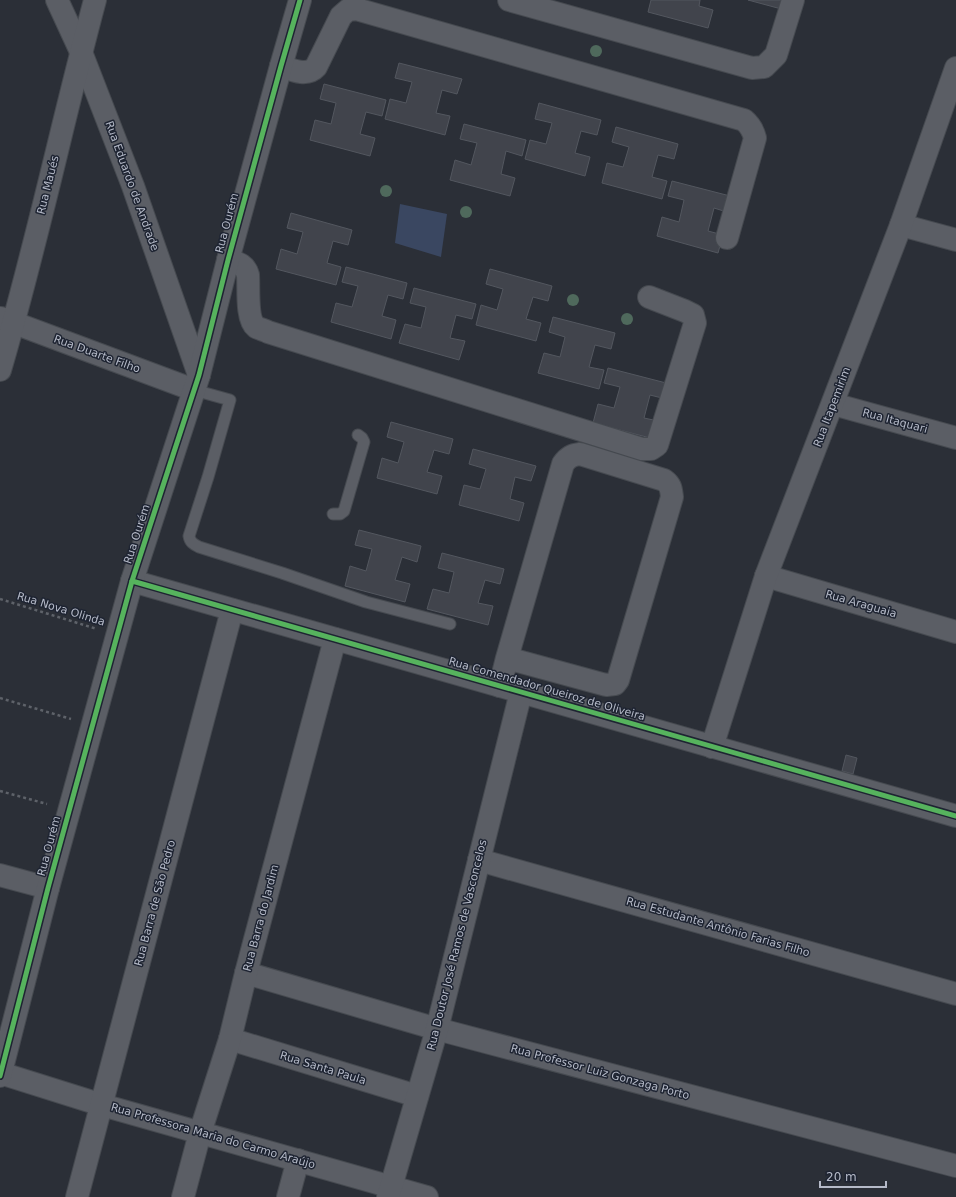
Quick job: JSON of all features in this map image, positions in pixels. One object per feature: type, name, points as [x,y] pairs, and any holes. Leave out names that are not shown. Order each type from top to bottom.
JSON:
[{"type":"street","name":"Rua Eduardo de Andrade","points":[[57,0],[81,52],[133,186],[196,383]]},
{"type":"street","name":"Rua Maués","points":[[0,370],[7,320],[95,0]]},
{"type":"street","name":"Rua Ourém","points":[[0,1074],[48,888],[132,581],[196,383],[228,260],[300,0]]},
{"type":"street","points":[[509,0],[752,68],[764,67],[776,55],[793,0]]},
{"type":"street","points":[[281,66],[295,71],[307,72],[313,70],[316,67],[341,16],[348,10],[356,9],[744,120],[750,125],[755,138],[727,238]]},
{"type":"street","name":"Rua Itapemirim","points":[[712,746],[766,576],[901,225],[956,68]]},
{"type":"street","points":[[901,225],[956,240]]},
{"type":"street","points":[[228,260],[240,264],[247,270],[251,319],[256,327],[642,449],[651,449],[657,445],[695,323],[693,315],[649,297]]},
{"type":"street","name":"Rua Duarte Filho","points":[[7,320],[196,383]]},
{"type":"street","name":"Rua Itaquari","points":[[833,404],[956,438]]},
{"type":"street","points":[[500,686],[507,658],[563,464],[567,457],[574,454],[580,454],[664,480],[669,484],[672,497],[618,680],[615,684],[606,685],[507,658]]},
{"type":"street","name":"Rua Araguaia","points":[[766,576],[956,632]]},
{"type":"street","name":"Rua Comendador Queiroz de Oliveira","points":[[132,581],[956,816]]},
{"type":"street","name":"Rua Barra de São Pedro","points":[[77,1197],[232,610]]},
{"type":"street","name":"Rua Barra do Jardim","points":[[183,1197],[200,1133],[230,1039],[246,973],[335,639]]},
{"type":"street","name":"Rua Doutor José Ramos de Vasconcelos","points":[[389,1192],[437,1029],[521,692]]},
{"type":"street","name":"Rua Estudante Antônio Farias Filho","points":[[480,860],[956,994]]},
{"type":"street","points":[[0,875],[48,888]]},
{"type":"street","name":"Rua Professor Luiz Gonzaga Porto","points":[[246,973],[437,1029],[956,1166]]},
{"type":"street","name":"Rua Santa Paula","points":[[230,1039],[417,1096]]},
{"type":"street","name":"Rua Professora Maria do Carmo Araújo","points":[[0,1074],[102,1105],[298,1160],[389,1192],[427,1197]]},
{"type":"street","points":[[288,1197],[298,1160]]},
{"type":"lane","points":[[196,383],[230,400],[189,536],[190,541],[193,544],[366,602],[450,624]]},
{"type":"lane","points":[[333,514],[340,514],[344,511],[364,442],[362,438],[358,436]]},
{"type":"path","points":[[0,698],[93,725]]},
{"type":"path","points":[[0,791],[69,811]]},
{"type":"water","points":[[400,204],[447,214],[441,257],[395,243]]},
{"type":"building","points":[[651,0],[700,0],[699,6],[713,10],[708,28],[648,12]]},
{"type":"building","points":[[748,0],[788,0],[785,10]]},
{"type":"building","points":[[399,63],[462,79],[457,94],[442,90],[436,113],[450,116],[445,135],[385,119],[390,99],[406,103],[412,82],[395,78]]},
{"type":"building","points":[[324,84],[386,100],[382,116],[366,112],[360,134],[375,138],[370,156],[310,140],[315,120],[331,124],[336,103],[320,99]]},
{"type":"building","points":[[539,103],[601,120],[597,135],[581,131],[575,153],[590,157],[585,176],[525,159],[530,140],[546,144],[552,123],[535,119]]},
{"type":"building","points":[[464,124],[526,140],[522,156],[506,151],[501,174],[515,178],[510,196],[450,180],[455,160],[471,165],[477,143],[460,139]]},
{"type":"building","points":[[616,127],[678,144],[674,159],[658,155],[652,177],[667,181],[662,199],[602,183],[607,163],[623,167],[629,147],[612,142]]},
{"type":"building","points":[[672,181],[734,197],[730,213],[714,208],[708,231],[723,235],[718,253],[657,236],[662,217],[679,222],[684,200],[668,196]]},
{"type":"building","points":[[291,213],[352,230],[348,245],[333,241],[327,263],[341,267],[336,285],[276,269],[281,249],[297,254],[303,232],[287,228]]},
{"type":"building","points":[[346,267],[407,283],[403,299],[388,295],[382,316],[396,320],[391,339],[331,322],[336,303],[352,307],[358,286],[342,282]]},
{"type":"building","points":[[490,269],[552,286],[548,301],[533,297],[526,319],[541,323],[536,341],[476,325],[481,305],[497,310],[503,289],[486,284]]},
{"type":"building","points":[[414,288],[476,304],[472,319],[456,315],[450,338],[465,341],[459,360],[399,343],[405,324],[421,328],[426,307],[410,303]]},
{"type":"building","points":[[553,317],[615,333],[611,349],[595,345],[589,367],[604,370],[599,389],[538,373],[544,353],[560,357],[565,337],[549,332]]},
{"type":"building","points":[[608,368],[670,384],[666,399],[650,395],[644,418],[658,421],[654,439],[593,423],[598,404],[614,408],[620,387],[604,383]]},
{"type":"building","points":[[391,422],[453,439],[449,454],[434,450],[427,472],[442,476],[437,494],[377,478],[382,458],[398,463],[404,442],[387,437]]},
{"type":"building","points":[[473,449],[536,466],[531,481],[515,477],[510,499],[524,503],[519,521],[459,505],[464,485],[480,489],[486,469],[469,464]]},
{"type":"building","points":[[359,530],[421,546],[417,562],[402,557],[395,580],[410,584],[405,602],[345,586],[350,566],[366,571],[372,549],[355,545]]},
{"type":"building","points":[[442,553],[504,569],[500,584],[485,580],[478,603],[493,606],[488,625],[427,609],[433,589],[449,593],[454,572],[438,568]]},
{"type":"building","points":[[846,755],[857,758],[853,774],[842,771]]},
{"type":"cycle path","points":[[0,1076],[48,888],[132,581],[199,375],[228,260],[300,0]]},
{"type":"cycle path","points":[[132,581],[956,816]]}]
